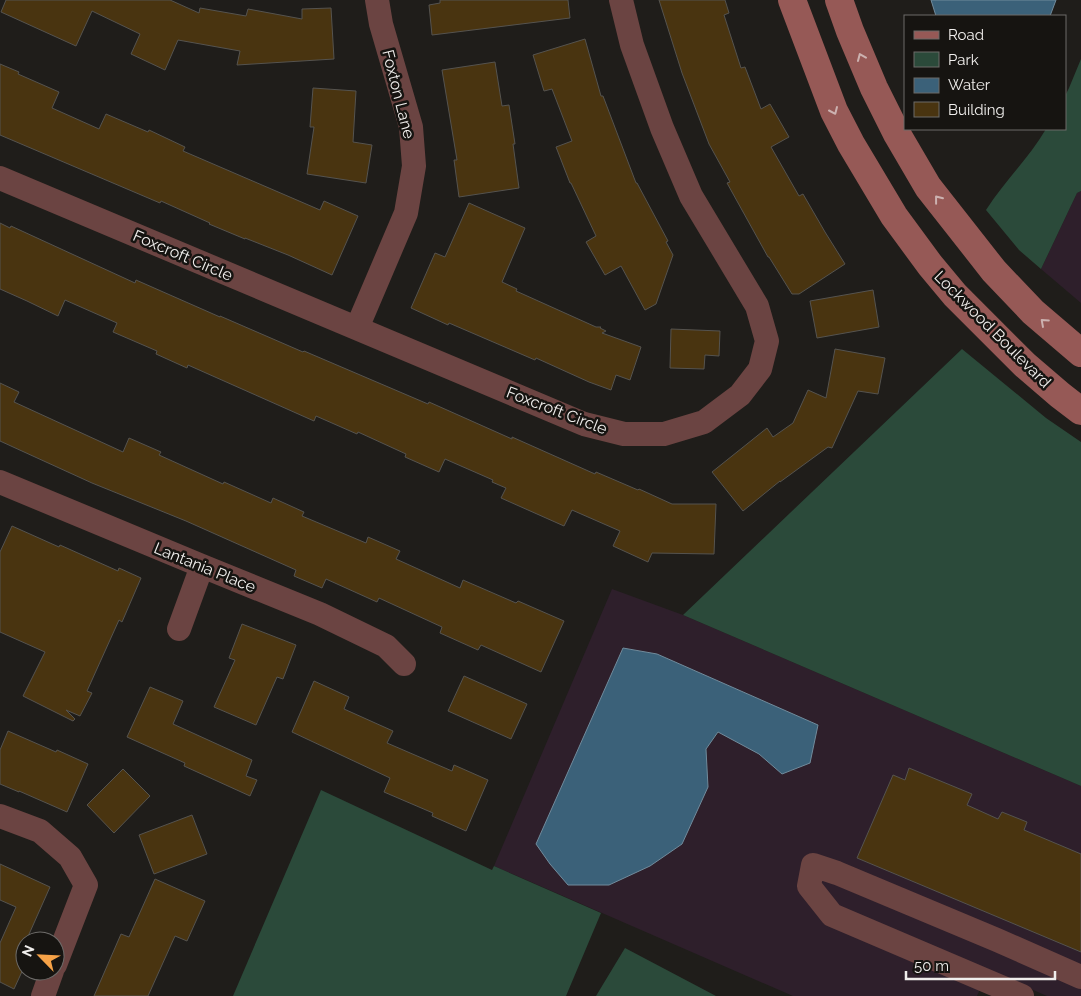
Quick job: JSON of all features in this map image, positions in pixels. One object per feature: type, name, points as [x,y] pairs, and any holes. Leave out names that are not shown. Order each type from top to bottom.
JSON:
[{"type":"main road","name":"Lockwood Boulevard","points":[[792,0],[834,112],[894,216],[955,295],[1025,365],[1080,407]]},
{"type":"main road","points":[[839,0],[874,88],[897,134],[928,186],[994,272],[1033,312],[1081,353]]},
{"type":"street","name":"Foxton Lane","points":[[357,328],[406,213],[414,166],[411,128],[381,24],[377,0]]},
{"type":"street","name":"Foxcroft Circle","points":[[0,178],[584,424],[624,434],[664,434],[704,422],[740,395],[760,369],[767,340],[757,306],[691,196],[662,128],[632,45],[621,0]]},
{"type":"street","name":"Lantania Place","points":[[0,482],[320,614],[386,646],[404,664]]},
{"type":"street","points":[[179,629],[202,566]]},
{"type":"street","points":[[0,816],[40,831],[70,857],[86,885],[65,939]]},
{"type":"street","points":[[1022,996],[992,990],[832,915],[809,886],[813,865],[837,872],[1081,978]]},
{"type":"street","points":[[43,996],[48,981]]},
{"type":"shaded area","points":[[1081,191],[1081,303],[1041,269],[1077,193]]},
{"type":"shaded area","points":[[612,589],[683,615],[1081,786],[1081,966],[841,863],[798,883],[980,989],[977,996],[793,996],[494,866]],"holes":[[[623,648],[657,654],[818,725],[782,774],[759,754],[719,732],[706,749],[708,787]]]},
{"type":"shaded area","points":[[822,879],[1081,989],[1081,996],[1047,996],[839,906],[821,884]]},
{"type":"green space","points":[[1081,59],[1081,191],[1077,193],[1041,269],[1019,250],[986,210],[1045,130],[1066,130],[1066,94]]},
{"type":"green space","points":[[962,349],[1046,418],[1081,442],[1081,786],[683,615]]},
{"type":"green space","points":[[321,790],[492,870],[494,866],[601,913],[566,996],[233,996]]},
{"type":"green space","points":[[625,948],[716,996],[596,996]]},
{"type":"water","points":[[931,0],[1056,0],[1050,15],[936,15]]},
{"type":"water","points":[[623,648],[657,654],[818,725],[810,763],[782,774],[759,754],[718,732],[706,749],[708,787],[682,844],[650,866],[609,885],[568,885],[536,844]]},
{"type":"building","points":[[6,0],[170,0],[199,13],[200,8],[246,16],[248,9],[302,19],[302,9],[331,8],[334,59],[237,65],[240,51],[178,40],[165,70],[131,54],[140,34],[92,11],[76,46],[1,12]]},
{"type":"building","points":[[440,0],[568,0],[570,18],[432,35],[429,5],[440,3]]},
{"type":"building","points":[[659,0],[725,0],[729,13],[724,15],[741,68],[745,67],[761,109],[770,104],[789,137],[771,147],[799,196],[803,194],[845,264],[799,294],[792,294],[768,257],[727,183],[730,182],[709,144],[682,73]]},
{"type":"building","points":[[585,39],[601,96],[603,96],[636,183],[668,241],[666,242],[673,255],[656,304],[645,310],[621,266],[605,275],[586,242],[596,236],[570,183],[556,147],[572,141],[552,89],[544,91],[533,55]]},
{"type":"building","points":[[495,62],[502,106],[509,105],[519,188],[459,197],[454,160],[457,160],[442,70]]},
{"type":"building","points":[[0,64],[59,92],[52,108],[99,129],[106,114],[148,132],[149,130],[185,147],[183,151],[320,210],[324,201],[358,216],[332,275],[288,255],[209,224],[161,201],[160,203],[0,135]]},
{"type":"building","points":[[313,88],[356,91],[353,142],[372,145],[366,183],[307,174],[314,127],[310,127]]},
{"type":"building","points":[[469,203],[525,228],[502,282],[517,289],[516,291],[596,327],[601,327],[606,331],[602,333],[641,347],[630,380],[616,375],[611,390],[449,323],[448,325],[411,308],[435,253],[445,257]]},
{"type":"building","points":[[0,223],[10,228],[11,226],[135,283],[136,280],[303,352],[428,404],[429,402],[512,439],[512,437],[595,474],[596,472],[672,504],[716,504],[714,554],[652,553],[648,562],[613,546],[620,531],[572,510],[564,526],[501,498],[506,488],[492,482],[493,480],[445,459],[439,472],[405,457],[406,454],[358,432],[357,434],[316,416],[314,421],[188,365],[187,368],[156,354],[157,351],[113,332],[117,323],[65,300],[58,316],[0,289]]},
{"type":"building","points":[[873,290],[879,327],[817,338],[810,301]]},
{"type":"building","points":[[671,329],[720,331],[719,356],[705,355],[704,369],[670,368]]},
{"type":"building","points":[[835,349],[885,358],[878,394],[858,391],[832,448],[828,447],[780,481],[743,511],[712,472],[767,428],[773,437],[793,423],[808,390],[826,398]]},
{"type":"building","points":[[0,383],[19,392],[14,402],[123,452],[129,438],[161,452],[159,455],[223,484],[224,482],[271,503],[273,498],[304,512],[302,516],[366,543],[368,537],[400,551],[396,559],[460,588],[463,580],[564,621],[541,672],[481,645],[478,650],[440,633],[442,627],[379,598],[377,602],[326,579],[322,588],[294,576],[296,570],[186,521],[92,483],[0,441]]},
{"type":"building","points":[[12,526],[118,571],[119,568],[141,578],[122,622],[119,620],[87,691],[92,693],[80,716],[66,710],[75,719],[73,721],[23,696],[45,652],[0,632],[0,552]]},
{"type":"building","points":[[242,624],[296,645],[283,679],[277,677],[256,725],[214,707],[235,660],[229,658]]},
{"type":"building","points":[[464,676],[527,704],[511,739],[448,711]]},
{"type":"building","points":[[314,681],[349,697],[344,709],[393,731],[387,743],[452,771],[454,765],[488,780],[466,831],[432,816],[433,813],[384,792],[390,778],[292,732]]},
{"type":"building","points":[[150,687],[183,701],[173,724],[252,760],[246,776],[257,780],[250,796],[184,766],[185,763],[127,737]]},
{"type":"building","points":[[8,731],[88,764],[67,812],[0,784],[0,750]]},
{"type":"building","points":[[909,768],[972,794],[967,805],[998,819],[1002,812],[1027,822],[1024,830],[1081,854],[1081,952],[857,858],[893,775],[905,780]]},
{"type":"building","points":[[123,769],[150,796],[114,833],[87,805]]},
{"type":"building","points":[[192,815],[207,854],[154,874],[139,835]]},
{"type":"building","points":[[0,864],[50,887],[30,931],[15,931],[15,981],[18,981],[14,989],[0,982],[0,943],[16,907],[0,900]]},
{"type":"building","points":[[155,879],[205,901],[187,941],[175,936],[148,996],[94,996],[121,934],[129,937]]}]
